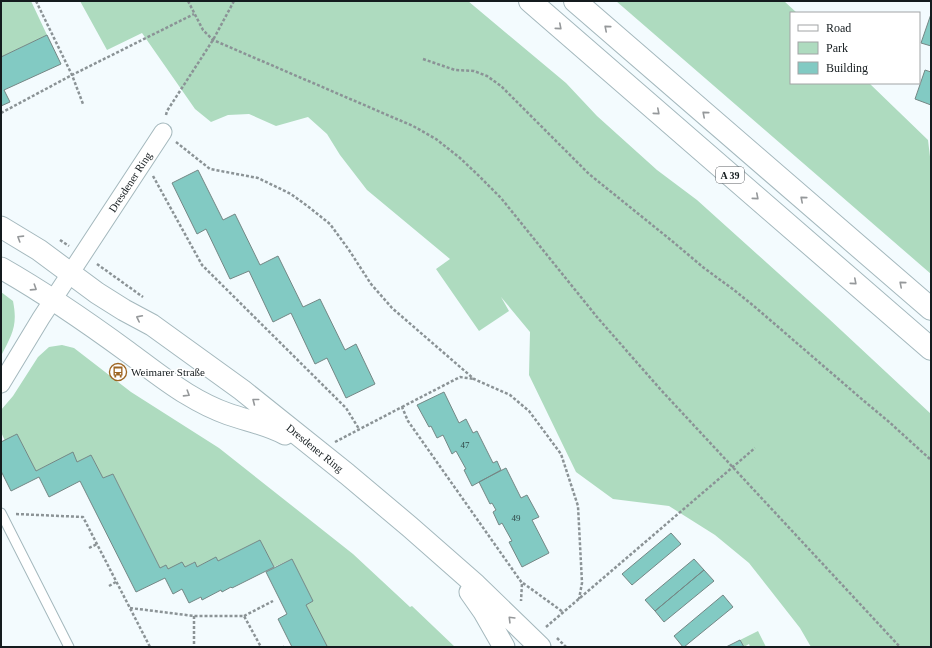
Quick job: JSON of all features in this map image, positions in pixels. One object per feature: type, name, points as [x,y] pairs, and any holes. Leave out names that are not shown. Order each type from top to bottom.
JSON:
[{"type":"highway","name":"A 39","points":[[530,1],[931,349]]},
{"type":"highway","name":"A 39","points":[[575,1],[931,309]]},
{"type":"street","name":"Dresdener Ring","points":[[53,300],[163,132]]},
{"type":"street","name":"Dresdener Ring","points":[[1,227],[39,250],[97,293],[167,335],[242,390],[410,527],[481,590],[540,647]]},
{"type":"street","name":"Dresdener Ring","points":[[1,268],[53,300],[191,396],[208,406],[262,424],[288,436],[380,512],[470,592],[484,612],[504,647]]},
{"type":"street","points":[[1,384],[53,300]]},
{"type":"lane","points":[[1,513],[69,647]]},
{"type":"path","points":[[36,1],[72,75],[83,104]]},
{"type":"path","points":[[188,1],[203,30],[213,40],[413,126],[447,147],[477,174],[501,198],[597,317],[661,390],[900,647]]},
{"type":"path","points":[[234,1],[213,40],[167,111],[163,132],[210,169],[258,178],[291,194],[310,208],[330,224],[371,284],[392,308],[474,379]]},
{"type":"path","points":[[1,113],[72,75],[194,14]]},
{"type":"path","points":[[423,59],[455,70],[474,71],[487,76],[501,86],[589,174],[709,272],[755,307],[888,421],[931,460]]},
{"type":"path","points":[[145,160],[202,266],[346,408],[360,429]]},
{"type":"path","points":[[334,442],[460,377],[474,379],[510,395],[529,411],[561,454],[578,506],[582,583],[579,599]]},
{"type":"path","points":[[402,407],[408,421],[522,583],[563,612]]},
{"type":"path","points":[[546,627],[755,448]]},
{"type":"path","points":[[1,513],[83,517],[150,647]]},
{"type":"path","points":[[89,548],[97,544]]},
{"type":"path","points":[[109,586],[116,582]]},
{"type":"path","points":[[521,604],[522,583]]},
{"type":"path","points":[[130,608],[194,616],[244,616],[273,601]]},
{"type":"path","points":[[194,616],[194,647]]},
{"type":"path","points":[[244,616],[261,647]]},
{"type":"green space","points":[[1,1],[31,1],[47,35],[1,57]]},
{"type":"green space","points":[[80,1],[468,1],[566,83],[597,116],[657,170],[697,200],[828,318],[931,414],[931,647],[811,647],[800,628],[749,563],[715,535],[669,506],[613,499],[576,472],[529,375],[530,332],[501,297],[509,311],[479,331],[436,269],[450,259],[367,190],[340,155],[327,134],[308,117],[276,126],[249,114],[228,115],[211,122],[195,109],[142,33],[107,50]]},
{"type":"green space","points":[[616,1],[784,1],[796,12],[790,12],[790,84],[870,84],[928,140],[931,165],[931,274]]},
{"type":"green space","points":[[1,292],[13,301],[15,317],[11,336],[1,356]]},
{"type":"green space","points":[[62,345],[74,348],[131,392],[219,448],[353,554],[410,607],[412,606],[455,647],[325,647],[306,605],[313,601],[292,559],[274,567],[260,540],[218,561],[216,557],[197,567],[194,562],[185,567],[168,569],[166,565],[160,568],[113,474],[103,478],[91,455],[77,462],[72,453],[36,471],[17,434],[5,441],[1,432],[1,410],[13,396],[38,357],[49,347]]},
{"type":"green space","points":[[758,631],[766,647],[750,647],[749,644],[744,647],[740,640]]},
{"type":"building","points":[[931,14],[931,46],[921,43]]},
{"type":"building","points":[[47,35],[61,64],[4,90],[10,102],[1,106],[1,57]]},
{"type":"building","points":[[925,70],[931,72],[931,105],[915,99]]},
{"type":"building","points":[[198,170],[223,220],[235,214],[260,265],[278,256],[303,307],[320,299],[345,350],[356,344],[375,384],[346,398],[327,358],[315,364],[291,313],[273,322],[249,271],[230,279],[206,229],[197,234],[172,183]]},
{"type":"building","points":[[444,392],[459,423],[466,419],[473,433],[477,431],[493,463],[497,461],[501,470],[472,486],[464,470],[466,469],[456,451],[452,454],[443,435],[437,438],[417,405]]},
{"type":"building","points":[[17,434],[36,471],[73,452],[77,462],[91,455],[103,478],[113,474],[160,568],[166,565],[168,569],[182,562],[185,567],[195,562],[197,567],[216,557],[218,561],[260,540],[274,567],[232,588],[231,587],[222,592],[221,590],[202,600],[201,597],[189,603],[182,589],[173,594],[165,578],[136,592],[80,481],[49,497],[39,477],[11,491],[1,471],[1,442]]},
{"type":"building","points":[[506,468],[521,498],[527,495],[539,517],[532,520],[549,553],[522,567],[509,542],[512,541],[502,523],[499,525],[493,512],[496,510],[492,503],[490,504],[479,482]]},
{"type":"building","points":[[671,533],[681,544],[632,585],[622,574]]},
{"type":"building","points":[[292,559],[313,601],[306,605],[327,646],[325,647],[292,647],[278,619],[287,614],[266,572]]},
{"type":"building","points":[[694,559],[704,570],[655,611],[645,600]]},
{"type":"building","points":[[704,570],[714,581],[664,622],[655,611]]},
{"type":"building","points":[[723,595],[733,607],[683,647],[674,636]]},
{"type":"building","points":[[740,640],[744,647],[726,647]]},
{"type":"place","name":"Weimarer Straße","points":[[118,372]]}]
